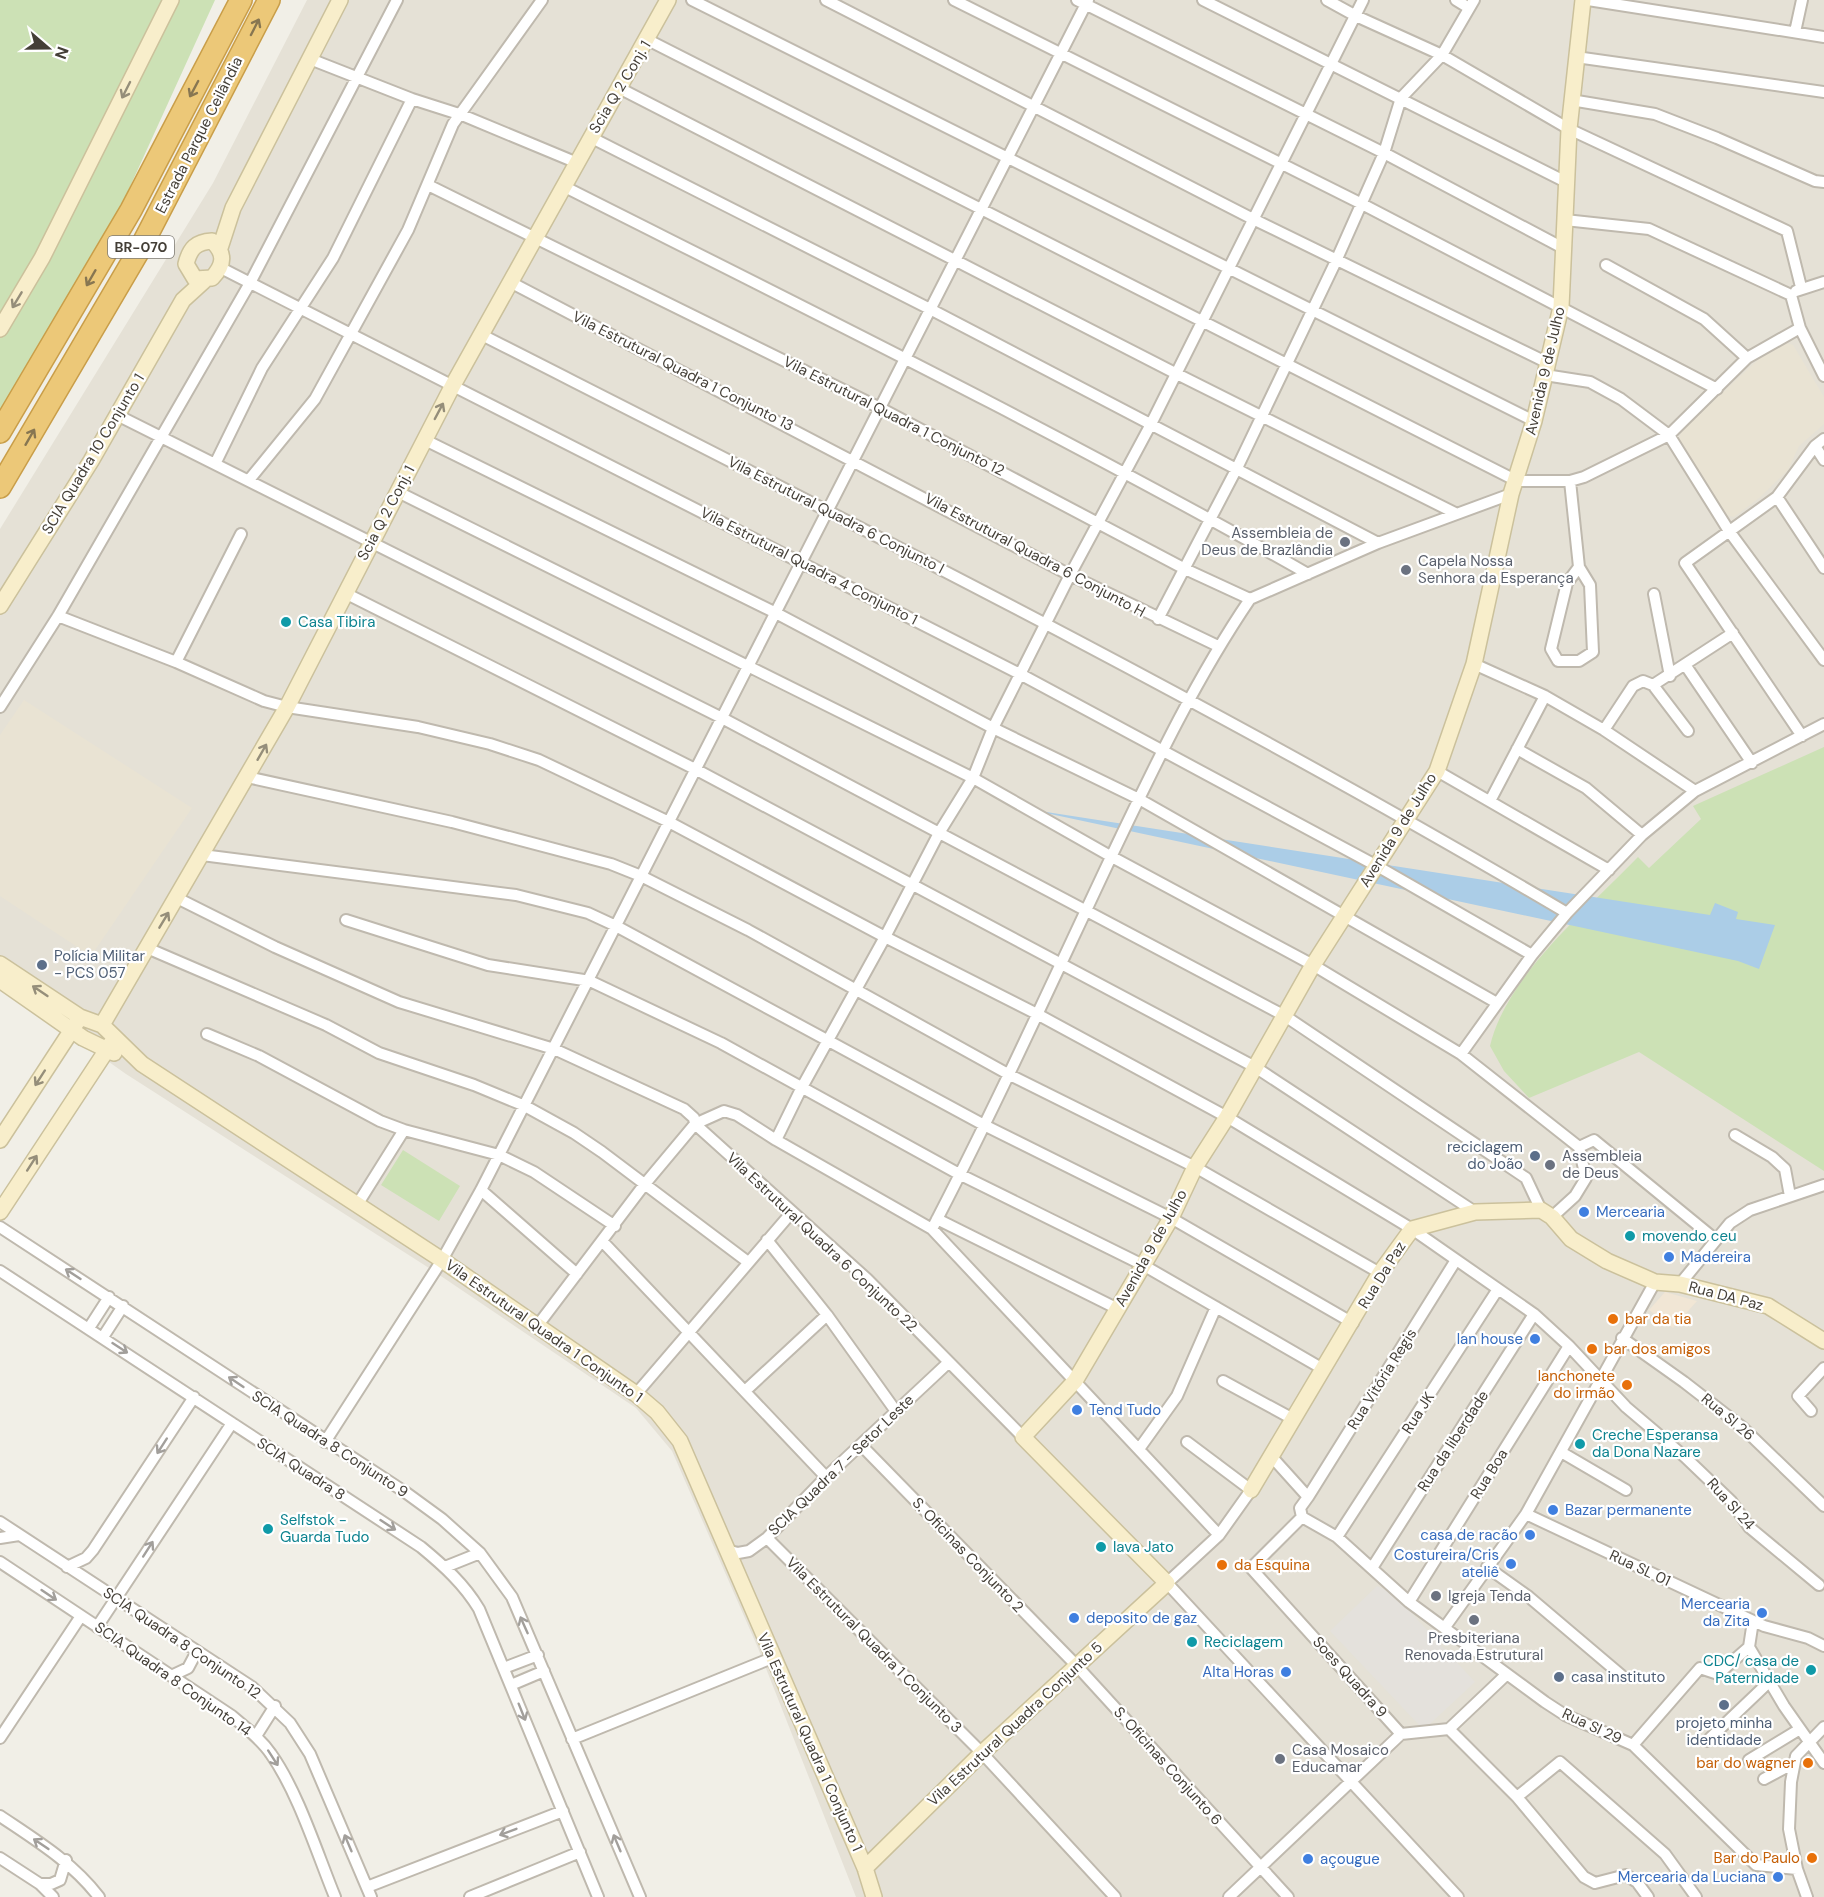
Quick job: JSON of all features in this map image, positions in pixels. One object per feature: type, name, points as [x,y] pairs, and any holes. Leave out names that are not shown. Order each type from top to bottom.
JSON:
[{"type":"highway","name":"Estrada Parque Ceilândia","points":[[0,432],[131,210],[241,0]]},
{"type":"highway","name":"Estrada Parque Ceilândia","points":[[0,488],[141,247],[269,0]]},
{"type":"street","points":[[0,329],[42,258],[171,0]]},
{"type":"street","points":[[233,208],[201,242],[189,250],[186,264],[188,271],[195,279],[206,280],[221,268],[220,248],[233,208],[340,0]]},
{"type":"street","points":[[0,707],[58,616],[250,282],[397,0]]},
{"type":"street","points":[[249,480],[315,399],[408,230],[453,124],[462,115],[542,0]]},
{"type":"street","name":"Scia Q 2 Conj. 1","points":[[102,1025],[287,707],[453,385],[512,283],[575,162],[648,40],[668,0]]},
{"type":"street","points":[[692,0],[1534,421]]},
{"type":"street","points":[[826,0],[1547,369],[1590,382],[1622,399],[1669,435],[1729,531],[1824,660]]},
{"type":"street","points":[[954,0],[1362,204],[1717,389]]},
{"type":"street","points":[[1203,0],[1330,66],[1401,98],[1566,182]]},
{"type":"street","points":[[1328,0],[1356,16],[1442,55],[1569,129],[1787,231],[1801,287]]},
{"type":"street","points":[[776,1140],[801,1089],[914,884],[939,833],[973,778],[993,728],[1020,674],[1151,424],[1200,321],[1363,0]]},
{"type":"street","points":[[1158,619],[1237,468],[1336,261],[1384,153],[1401,98],[1442,55],[1471,4],[1456,0]]},
{"type":"street","name":"Avenida 9 de Julho","points":[[1023,1437],[1075,1382],[1171,1218],[1195,1167],[1227,1117],[1313,965],[1437,771],[1474,664],[1514,487],[1534,421],[1561,307],[1569,129],[1582,0]]},
{"type":"street","points":[[1588,0],[1824,37]]},
{"type":"street","points":[[1795,32],[1802,0]]},
{"type":"street","points":[[325,1442],[442,1260],[481,1190],[590,981],[667,821],[722,718],[800,561],[983,209],[1061,54],[1084,2],[1384,153],[1565,249]]},
{"type":"street","points":[[648,40],[1286,365],[1514,487]]},
{"type":"street","points":[[1576,57],[1824,92]]},
{"type":"street","points":[[310,59],[355,78],[462,115],[575,162]]},
{"type":"street","points":[[619,88],[1175,373],[1455,513]]},
{"type":"street","points":[[215,464],[262,368],[302,310],[333,258],[412,99]]},
{"type":"street","points":[[1571,100],[1655,114],[1717,138],[1815,181],[1824,182]]},
{"type":"street","points":[[590,137],[930,309],[1378,543]]},
{"type":"street","name":"Vila Estrutural Quadra 1 Conjunto 12","points":[[428,185],[880,408],[1185,569],[1250,599]]},
{"type":"street","points":[[563,186],[906,359],[1210,519],[1308,574]]},
{"type":"street","points":[[1565,220],[1649,229],[1791,295],[1800,328],[1824,376]]},
{"type":"street","points":[[201,242],[212,241],[220,248]]},
{"type":"street","points":[[1606,266],[1704,319],[1747,358]]},
{"type":"street","name":"Vila Estrutural Quadra 4 Conjunto 1","points":[[221,268],[1020,674],[1377,866],[1532,955]]},
{"type":"street","name":"SCIA Quadra 10 Conjunto 1","points":[[183,300],[188,271]]},
{"type":"street","name":"SCIA Quadra 10 Conjunto 1","points":[[0,606],[117,415],[183,300],[206,280]]},
{"type":"street","points":[[1791,295],[1801,287],[1824,282]]},
{"type":"street","name":"Vila Estrutural Quadra 1 Conjunto 13","points":[[512,283],[853,459]]},
{"type":"street","points":[[934,1224],[984,1125],[1161,751],[1218,646],[1250,599],[1514,487],[1570,481],[1584,477],[1669,435],[1747,358],[1800,328]]},
{"type":"street","name":"Vila Estrutural Quadra 6 Conjunto I","points":[[482,335],[827,510],[1188,698],[1407,819],[1567,913]]},
{"type":"street","points":[[117,415],[722,718],[1285,1016],[1526,1178],[1546,1213],[1572,1239],[1607,1261],[1656,1282],[1622,1338],[1602,1379],[1527,1514],[1445,1628]]},
{"type":"street","points":[[425,440],[774,612],[993,728],[1139,798],[1497,1003]]},
{"type":"street","points":[[1820,442],[1824,460]]},
{"type":"street","points":[[1802,736],[1685,563],[1777,497],[1820,442]]},
{"type":"street","name":"Vila Estrutural Quadra 6 Conjunto H","points":[[853,459],[1070,575],[1218,646]]},
{"type":"street","points":[[1570,481],[1578,567],[1590,585],[1593,652],[1579,661],[1558,662],[1551,649],[1567,583],[1578,567]]},
{"type":"street","points":[[398,492],[973,778],[1112,857],[1313,965],[1461,1054],[1579,1147],[1586,1178],[1575,1196],[1546,1213]]},
{"type":"street","points":[[1777,497],[1824,568]]},
{"type":"street","points":[[176,662],[242,534]]},
{"type":"street","points":[[345,594],[695,770],[914,884],[1255,1067],[1474,1212]]},
{"type":"street","points":[[1654,594],[1670,676]]},
{"type":"street","name":"Rua Sl 24","points":[[58,616],[176,662],[264,701],[287,707],[418,727],[490,744],[539,760],[667,821],[885,938],[1037,1014],[1227,1117],[1412,1230],[1534,1314],[1602,1379],[1626,1407],[1685,1457],[1731,1501],[1749,1527],[1819,1585]]},
{"type":"street","points":[[1653,685],[1686,666],[1733,633]]},
{"type":"street","points":[[1474,664],[1545,696],[1604,730],[1695,791]]},
{"type":"street","points":[[1686,666],[1752,763]]},
{"type":"street","points":[[1604,730],[1633,686],[1643,681],[1653,685],[1688,731]]},
{"type":"street","points":[[1490,801],[1545,696]]},
{"type":"street","points":[[1461,1054],[1532,955],[1567,913],[1642,835],[1695,791],[1824,724]]},
{"type":"street","points":[[1517,749],[1586,788],[1642,835]]},
{"type":"street","points":[[1437,771],[1609,870]]},
{"type":"street","points":[[247,777],[452,822],[611,864],[640,876],[748,930],[1008,1074],[1195,1167],[1380,1273]]},
{"type":"street","points":[[202,855],[516,895],[588,914],[616,926],[984,1125],[1171,1218],[1353,1323]]},
{"type":"street","name":"Vila Estrutural Quadra 6 Conjunto 22","points":[[177,898],[275,947],[399,1002],[554,1049],[684,1109],[694,1118],[695,1124],[867,1279],[1023,1437]]},
{"type":"street","points":[[346,920],[488,965],[590,981],[721,1043],[959,1174],[1143,1265],[1323,1369]]},
{"type":"street","points":[[147,948],[326,1025],[378,1053],[474,1085],[525,1106],[574,1133],[748,1262]]},
{"type":"street","points":[[0,964],[76,1023]]},
{"type":"street","points":[[0,980],[76,1023],[102,1025],[110,1045],[0,1212]]},
{"type":"street","points":[[0,1140],[76,1023]]},
{"type":"street","name":"Vila Estrutural Quadra 1 Conjunto 1","points":[[76,1023],[83,1038],[110,1045],[142,1064],[442,1260],[636,1394],[657,1412],[680,1441],[772,1658],[865,1868],[872,1894]]},
{"type":"street","points":[[207,1034],[260,1056],[380,1121],[404,1130],[499,1155],[534,1172],[615,1226]]},
{"type":"street","points":[[538,1325],[644,1185],[695,1124],[724,1111],[737,1115],[776,1140],[934,1224],[1118,1309]]},
{"type":"street","points":[[357,1205],[404,1130]]},
{"type":"street","points":[[1735,1135],[1772,1157],[1785,1169],[1790,1196]]},
{"type":"street","points":[[1579,1147],[1594,1140],[1716,1240]]},
{"type":"street","points":[[1680,1284],[1730,1223],[1750,1210],[1822,1187]]},
{"type":"street","points":[[481,1190],[577,1274]]},
{"type":"street","points":[[636,1394],[792,1212]]},
{"type":"street","name":"Rua Da Paz","points":[[1251,1490],[1353,1323],[1380,1273],[1412,1230],[1474,1212],[1546,1213]]},
{"type":"street","points":[[934,1224],[1075,1382],[1219,1535]]},
{"type":"street","name":"SCIA Quadra 8 Conjunto 9","points":[[0,1227],[123,1306],[442,1519],[480,1553],[512,1597],[640,1897]]},
{"type":"street","points":[[767,1240],[827,1315],[896,1410]]},
{"type":"street","points":[[603,1242],[826,1477]]},
{"type":"street","name":"Rua Vitória Regis","points":[[1302,1517],[1300,1508],[1456,1260]]},
{"type":"street","name":"SCIA Quadra 8","points":[[0,1271],[421,1547],[445,1567],[468,1591],[479,1610],[504,1668],[598,1897]]},
{"type":"street","name":"Rua DA Paz","points":[[1656,1282],[1680,1284],[1768,1306],[1824,1341]]},
{"type":"street","name":"Rua JK","points":[[1337,1537],[1498,1289]]},
{"type":"street","points":[[89,1328],[109,1297]]},
{"type":"street","points":[[103,1337],[123,1306]]},
{"type":"street","points":[[1139,1449],[1177,1396],[1216,1307]]},
{"type":"street","name":"Rua da liberdade","points":[[1372,1568],[1534,1314]]},
{"type":"street","points":[[745,1391],[827,1315]]},
{"type":"street","name":"Rua Sl 26","points":[[1622,1338],[1742,1427],[1824,1506]]},
{"type":"street","name":"Rua Boa","points":[[1409,1602],[1569,1346]]},
{"type":"street","name":"SCIA Quadra 7 - Setor Leste","points":[[726,1550],[738,1553],[749,1551],[767,1538],[826,1477],[949,1362]]},
{"type":"street","points":[[1811,1411],[1798,1396],[1824,1368]]},
{"type":"street","points":[[1223,1381],[1293,1419]]},
{"type":"street","points":[[68,1567],[86,1558],[93,1550],[194,1397]]},
{"type":"street","points":[[98,1627],[232,1423]]},
{"type":"street","points":[[1023,1437],[1167,1583],[1458,1897]]},
{"type":"street","points":[[1167,1583],[1219,1535],[1251,1490],[1187,1442]]},
{"type":"street","name":"S. Oficinas Conjunto 2","points":[[861,1445],[1076,1665]]},
{"type":"street","points":[[1561,1452],[1626,1490]]},
{"type":"street","points":[[1271,1456],[1308,1497]]},
{"type":"street","name":"Rua SL 01","points":[[1527,1514],[1754,1621],[1824,1646]]},
{"type":"street","name":"Rua Sl 29","points":[[1302,1517],[1337,1537],[1409,1602],[1564,1715],[1633,1745],[1756,1865],[1797,1869]]},
{"type":"street","name":"Soes Quadra 9","points":[[1302,1517],[1251,1568],[1401,1734]]},
{"type":"street","name":"SCIA Quadra 8 Conjunto 12","points":[[0,1522],[252,1687],[275,1706],[290,1723],[310,1754],[369,1892]]},
{"type":"street","points":[[0,1538],[19,1535]]},
{"type":"street","name":"Vila Estrutural Quadra 1 Conjunto 3","points":[[767,1538],[982,1753],[1115,1897]]},
{"type":"street","points":[[445,1567],[480,1553]]},
{"type":"street","name":"SCIA Quadra 8 Conjunto 14","points":[[0,1562],[232,1716],[256,1736],[272,1754],[287,1782],[335,1897]]},
{"type":"street","points":[[1487,1567],[1529,1597],[1621,1675]]},
{"type":"street","name":"Vila Estrutural Quadra Conjunto 5","points":[[865,1868],[982,1753],[1167,1583]]},
{"type":"street","points":[[0,1738],[81,1616]]},
{"type":"street","points":[[1633,1745],[1700,1668],[1718,1674],[1749,1647],[1754,1621]]},
{"type":"street","points":[[1749,1647],[1769,1682],[1824,1762]]},
{"type":"street","points":[[171,1676],[188,1668],[197,1651]]},
{"type":"street","points":[[504,1668],[538,1655]]},
{"type":"street","points":[[572,1739],[772,1658]]},
{"type":"street","name":"S. Oficinas Conjunto 6","points":[[1076,1665],[1288,1897]]},
{"type":"street","points":[[511,1685],[544,1671]]},
{"type":"street","points":[[1229,1897],[1401,1734],[1449,1730],[1507,1674]]},
{"type":"street","points":[[1707,1741],[1769,1682]]},
{"type":"street","points":[[256,1736],[275,1706]]},
{"type":"street","points":[[1807,1897],[1797,1869],[1789,1829],[1791,1782],[1796,1756],[1824,1727]]},
{"type":"street","points":[[1749,1761],[1800,1729]]},
{"type":"street","points":[[1449,1730],[1517,1797],[1584,1877],[1595,1883],[1626,1875],[1638,1882],[1648,1897]]},
{"type":"street","points":[[1517,1797],[1560,1762],[1665,1854],[1696,1897]]},
{"type":"street","points":[[1764,1779],[1794,1763]]},
{"type":"street","points":[[369,1892],[563,1811]]},
{"type":"street","points":[[0,1816],[66,1860],[83,1876],[99,1897]]},
{"type":"street","points":[[470,1897],[580,1852]]},
{"type":"street","points":[[0,1858],[40,1884],[53,1897]]},
{"type":"street","points":[[40,1884],[51,1884],[60,1880],[66,1860]]},
{"type":"shaded area","points":[[307,0],[1824,0],[1824,1897],[856,1897],[758,1648],[672,1451],[636,1408],[429,1268],[126,1074],[0,985],[0,529],[213,183]]},
{"type":"shaded area","points":[[1786,343],[1793,345],[1824,397],[1824,424],[1799,446],[1788,470],[1759,498],[1734,517],[1726,515],[1679,441],[1681,431],[1759,359]]},
{"type":"shaded area","points":[[24,700],[192,808],[91,956],[0,896],[0,735]]},
{"type":"shaded area","points":[[1665,1292],[1697,1301],[1673,1328],[1649,1310]]},
{"type":"shaded area","points":[[1377,1586],[1394,1594],[1475,1682],[1430,1724],[1420,1726],[1330,1631]]},
{"type":"green space","points":[[0,0],[215,0],[82,292],[0,434]]},
{"type":"green space","points":[[1824,747],[1824,1171],[1639,1052],[1529,1098],[1504,1071],[1490,1046],[1499,1020],[1513,994],[1551,945],[1638,857],[1649,868],[1701,819],[1693,806]]},
{"type":"green space","points":[[403,1150],[460,1186],[439,1221],[381,1185]]},
{"type":"water","points":[[1027,809],[1710,915],[1715,903],[1738,912],[1736,919],[1775,925],[1759,969],[1738,961]]},
{"type":"place","name":"Assembleia de Deus de Brazlândia","points":[[1345,542]]},
{"type":"place","name":"Capela Nossa Senhora da Esperança","points":[[1406,570]]},
{"type":"place","name":"Casa Tibira","points":[[286,622]]},
{"type":"place","name":"Polícia Militar - PCS 057","points":[[42,965]]},
{"type":"place","name":"reciclagem do João","points":[[1535,1156]]},
{"type":"place","name":"Assembleia de Deus","points":[[1550,1165]]},
{"type":"place","name":"Mercearia","points":[[1584,1212]]},
{"type":"place","name":"movendo ceu","points":[[1630,1236]]},
{"type":"place","name":"Madereira","points":[[1669,1257]]},
{"type":"place","name":"bar da tia","points":[[1613,1319]]},
{"type":"place","name":"lan house","points":[[1535,1339]]},
{"type":"place","name":"bar dos amigos","points":[[1592,1349]]},
{"type":"place","name":"lanchonete do irmão","points":[[1627,1385]]},
{"type":"place","name":"Tend Tudo","points":[[1077,1410]]},
{"type":"place","name":"Creche Esperansa da Dona Nazare","points":[[1580,1444]]},
{"type":"place","name":"Bazar permanente","points":[[1553,1510]]},
{"type":"place","name":"Selfstok - Guarda Tudo","points":[[268,1529]]},
{"type":"place","name":"casa de racão","points":[[1530,1535]]},
{"type":"place","name":"lava Jato","points":[[1101,1547]]},
{"type":"place","name":"Costureira/Cris ateliê","points":[[1511,1564]]},
{"type":"place","name":"da Esquina","points":[[1222,1565]]},
{"type":"place","name":"Igreja Tenda","points":[[1436,1596]]},
{"type":"place","name":"Mercearia da Zita","points":[[1762,1613]]},
{"type":"place","name":"deposito de gaz","points":[[1074,1618]]},
{"type":"place","name":"Presbiteriana Renovada Estrutural","points":[[1474,1620]]},
{"type":"place","name":"Reciclagem","points":[[1192,1642]]},
{"type":"place","name":"CDC/ casa de Paternidade","points":[[1811,1670]]},
{"type":"place","name":"Alta Horas","points":[[1286,1672]]},
{"type":"place","name":"casa instituto","points":[[1559,1677]]},
{"type":"place","name":"projeto minha identidade","points":[[1724,1705]]},
{"type":"place","name":"Casa Mosaico Educamar","points":[[1280,1759]]},
{"type":"place","name":"bar do wagner","points":[[1808,1763]]},
{"type":"place","name":"Bar do Paulo","points":[[1812,1858]]},
{"type":"place","name":"açougue","points":[[1308,1859]]},
{"type":"place","name":"Mercearia da Luciana","points":[[1778,1877]]}]
